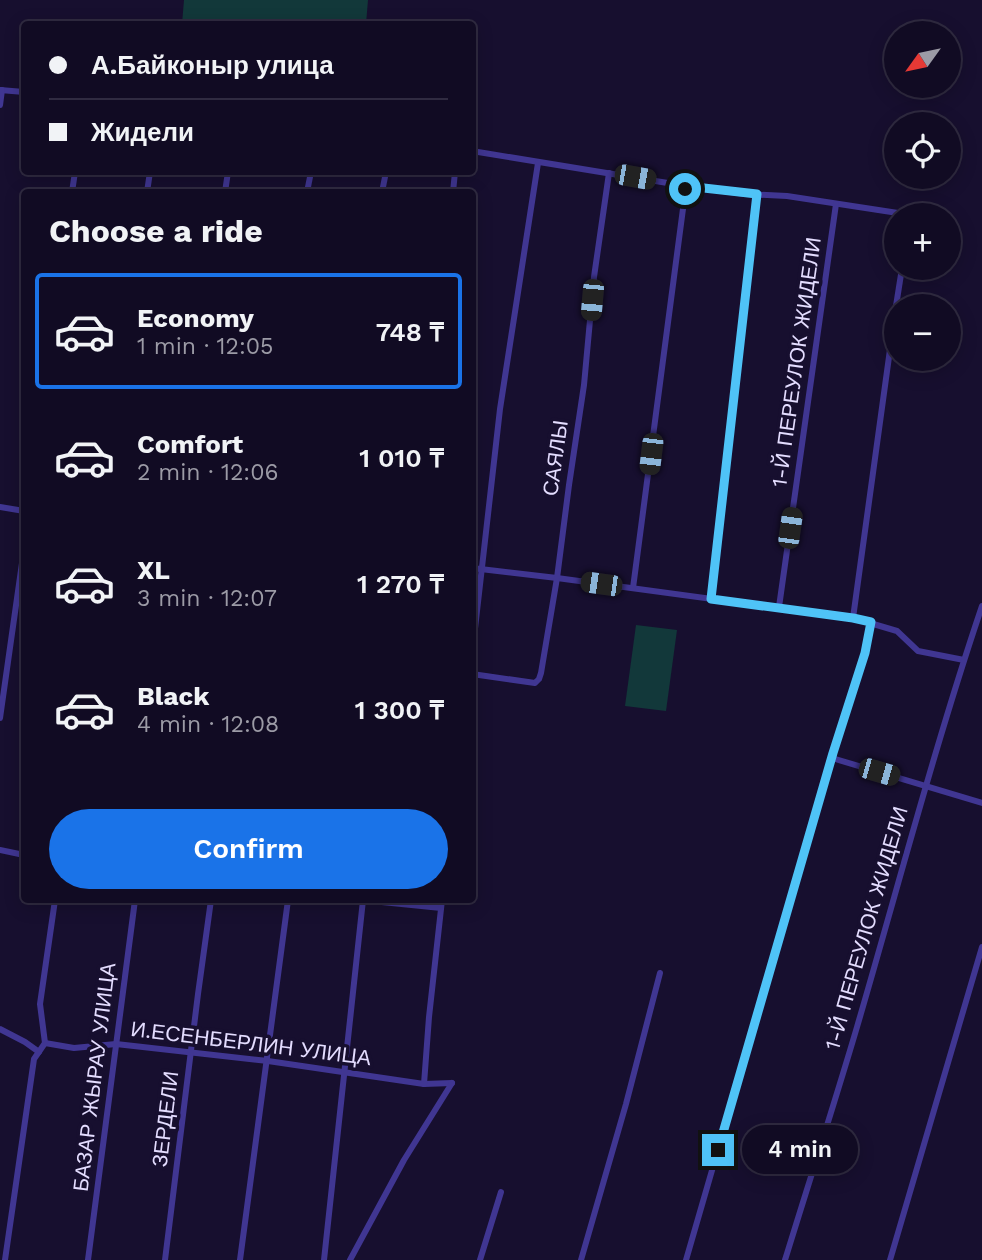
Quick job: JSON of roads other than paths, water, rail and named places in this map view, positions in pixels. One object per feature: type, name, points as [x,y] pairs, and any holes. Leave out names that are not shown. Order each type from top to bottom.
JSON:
[{"type":"street","points":[[0,105],[1,90],[21,92]]},
{"type":"street","points":[[476,153],[686,186],[787,196],[884,211]]},
{"type":"street","points":[[476,623],[500,409],[538,163]]},
{"type":"street","name":"САЯЛЫ","points":[[476,675],[535,683],[539,679],[558,578],[609,173]]},
{"type":"street","points":[[633,588],[686,186]]},
{"type":"street","points":[[711,599],[757,194]]},
{"type":"street","name":"1-Й ПЕРЕУЛОК ЖИДЕЛИ","points":[[779,607],[836,204]]},
{"type":"street","points":[[853,618],[887,371]]},
{"type":"street","points":[[0,507],[21,510]]},
{"type":"street","points":[[476,568],[853,618],[897,631],[918,651],[964,660]]},
{"type":"street","points":[[0,718],[21,570]]},
{"type":"street","name":"1-Й ПЕРЕУЛОК ЖИДЕЛИ","points":[[785,1260],[982,606]]},
{"type":"street","points":[[686,1260],[865,653],[871,622]]},
{"type":"street","points":[[832,758],[982,803]]},
{"type":"street","points":[[0,850],[21,854]]},
{"type":"street","points":[[5,1260],[34,1059],[45,1043],[40,1004],[55,903]]},
{"type":"street","name":"БАЗАР ЖЫРАУ УЛИЦА","points":[[88,1260],[135,903]]},
{"type":"street","name":"ЗЕРДЕЛИ","points":[[165,1260],[211,903]]},
{"type":"street","points":[[240,1260],[288,903]]},
{"type":"street","points":[[324,1260],[363,903]]},
{"type":"street","points":[[392,903],[441,908]]},
{"type":"street","points":[[424,1084],[442,903]]},
{"type":"street","points":[[890,1260],[982,947]]},
{"type":"street","points":[[581,1260],[660,973]]},
{"type":"street","points":[[0,1029],[39,1052]]},
{"type":"street","name":"И.ЕСЕНБЕРЛИН УЛИЦА","points":[[45,1043],[74,1048],[116,1044],[268,1061],[424,1084],[452,1083],[404,1160],[350,1260]]},
{"type":"street","points":[[480,1260],[501,1192]]}]
